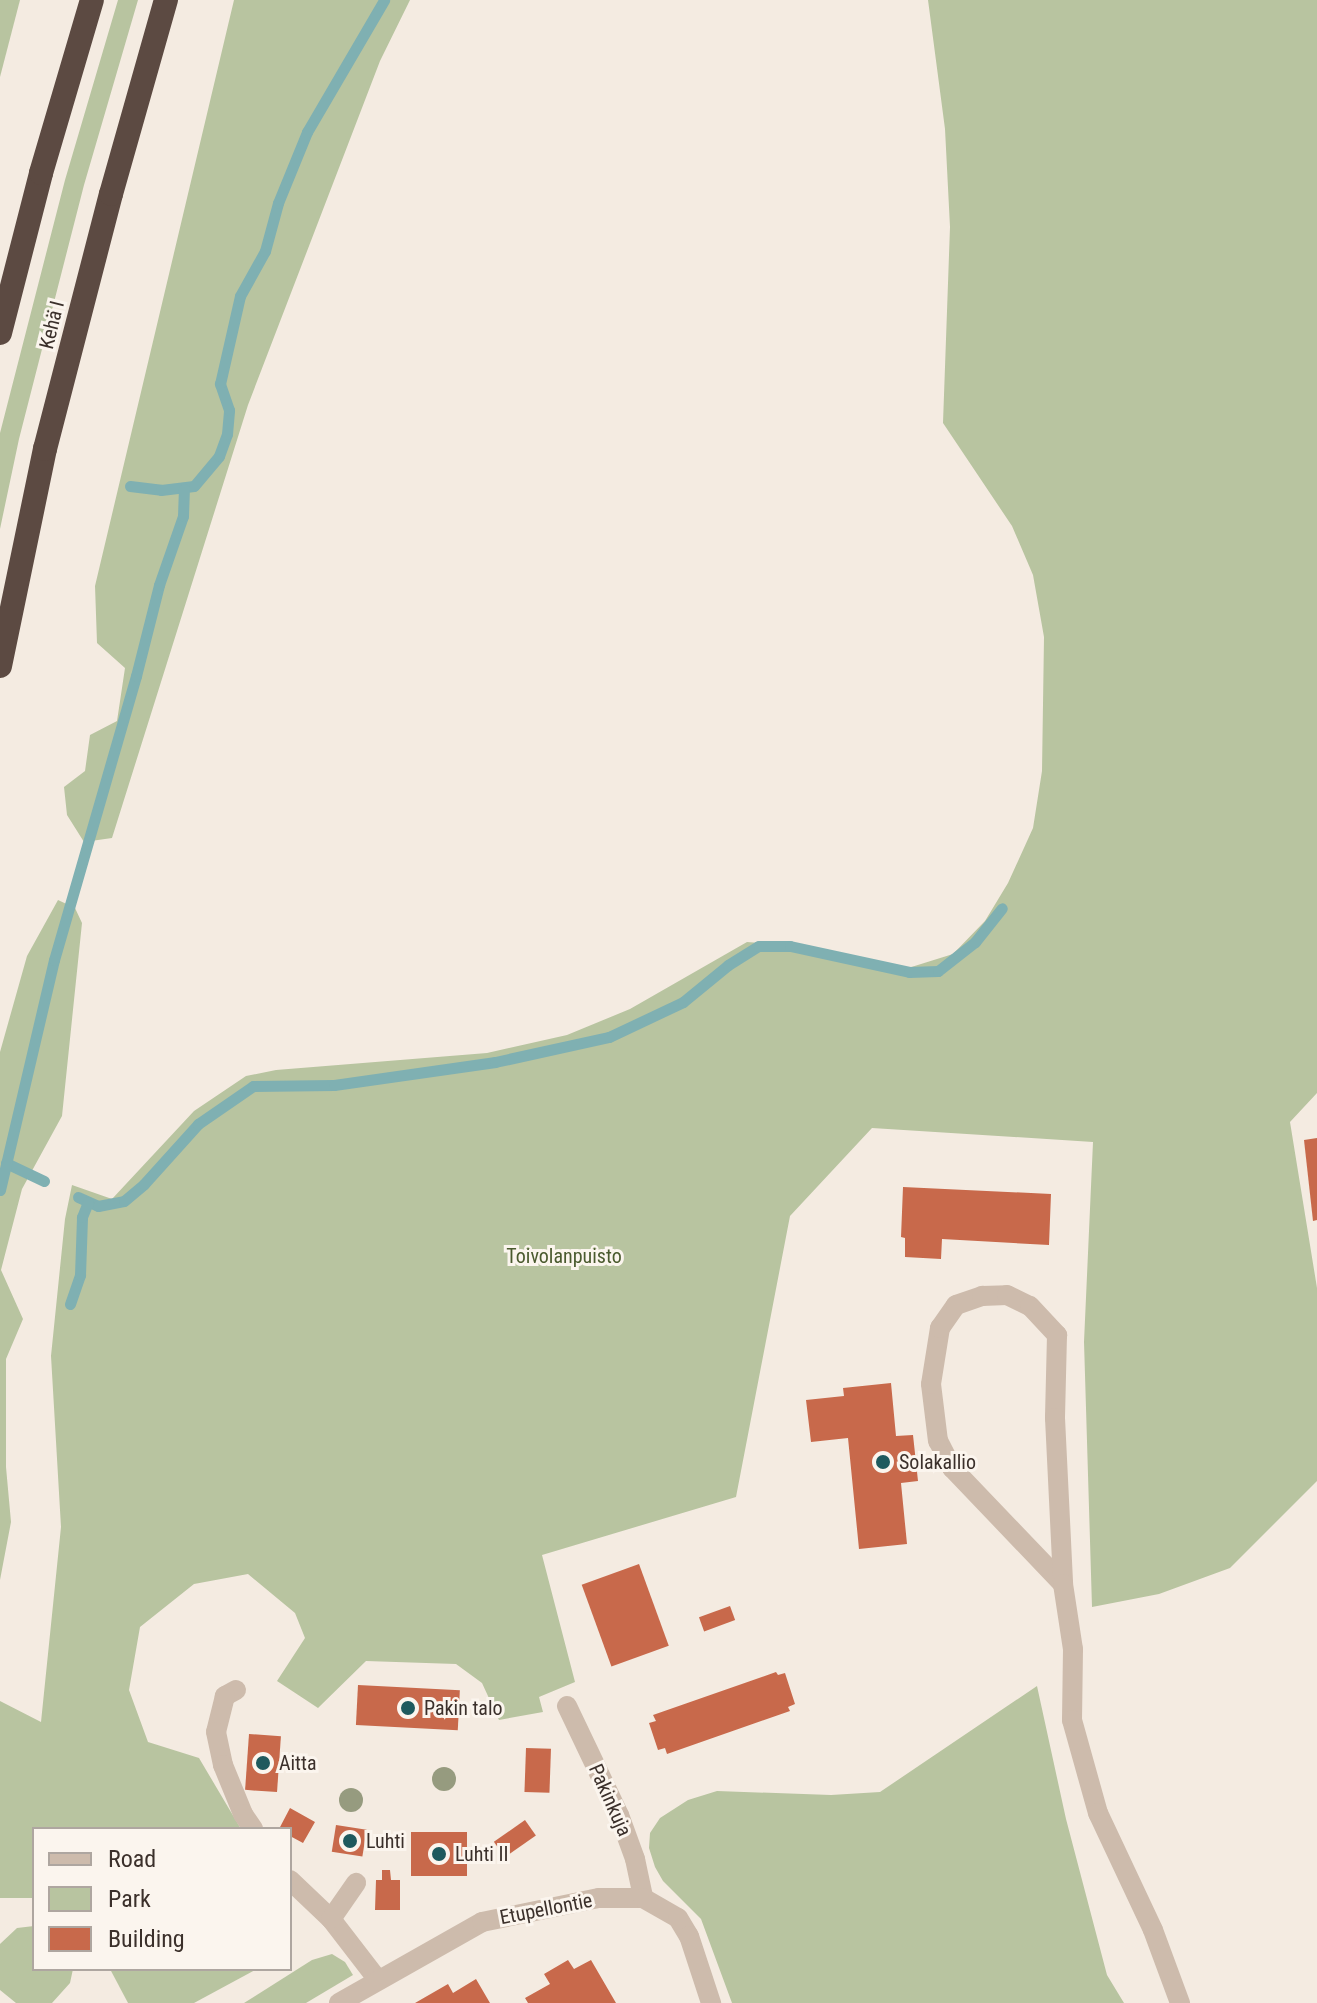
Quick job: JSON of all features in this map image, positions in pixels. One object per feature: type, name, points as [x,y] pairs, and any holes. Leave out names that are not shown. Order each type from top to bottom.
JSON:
[{"type":"highway","points":[[0,333],[41,173],[92,0]]},
{"type":"highway","name":"Kehä I","points":[[0,666],[45,449],[111,194],[166,0]]},
{"type":"street","points":[[1063,1584],[952,1468],[938,1441],[931,1384],[940,1328],[956,1305],[982,1296],[1007,1295],[1030,1306],[1057,1335],[1055,1418],[1063,1584],[1073,1649],[1072,1720],[1098,1813],[1153,1930],[1180,2003]]},
{"type":"street","points":[[236,1690],[225,1696],[216,1732],[223,1765],[243,1814],[252,1827]]},
{"type":"street","name":"Pakinkuja","points":[[567,1706],[619,1815],[635,1859],[643,1898]]},
{"type":"street","points":[[292,1882],[331,1919],[378,1980]]},
{"type":"street","points":[[331,1919],[356,1883]]},
{"type":"street","name":"Etupellontie","points":[[339,2003],[482,1922],[599,1898],[643,1898],[678,1918],[689,1936],[711,2003]]},
{"type":"green space","points":[[0,0],[20,0],[0,77]]},
{"type":"green space","points":[[118,0],[138,0],[84,185],[19,439],[0,529],[0,433],[65,180]]},
{"type":"green space","points":[[234,0],[410,0],[380,61],[248,405],[112,838],[84,842],[67,815],[64,787],[85,771],[90,735],[117,721],[125,668],[97,643],[95,586]]},
{"type":"green space","name":"Toivolanpuisto","points":[[928,0],[1317,0],[1317,1093],[1290,1122],[1317,1288],[1317,1481],[1230,1568],[1159,1594],[1092,1607],[1084,1342],[1093,1142],[872,1128],[790,1216],[736,1497],[542,1555],[575,1682],[539,1697],[543,1712],[499,1720],[482,1683],[456,1664],[366,1661],[318,1708],[277,1681],[305,1638],[295,1613],[248,1574],[194,1584],[140,1627],[129,1690],[148,1742],[199,1758],[240,1827],[32,1827],[32,1898],[0,1898],[0,1701],[41,1722],[61,1527],[51,1356],[65,1219],[72,1185],[112,1199],[194,1111],[246,1076],[276,1070],[487,1053],[567,1035],[630,1009],[747,942],[791,945],[905,969],[953,954],[985,921],[1008,883],[1033,828],[1042,771],[1044,637],[1033,575],[1012,526],[943,423],[950,227],[945,129]]},
{"type":"green space","points":[[58,900],[75,908],[82,923],[62,1116],[22,1189],[1,1270],[23,1319],[6,1359],[6,1467],[11,1522],[0,1580],[0,1052],[27,956]]},
{"type":"green space","points":[[1037,1686],[1066,1819],[1107,1975],[1124,2003],[732,2003],[701,1919],[663,1881],[655,1867],[649,1848],[650,1833],[660,1818],[688,1800],[717,1791],[831,1795],[880,1792]]},
{"type":"green space","points":[[32,1926],[32,1971],[73,1971],[70,1983],[52,2003],[16,2003],[0,1990],[0,1944],[17,1928]]},
{"type":"green space","points":[[332,1954],[345,1962],[353,1975],[306,2003],[244,2003],[312,1960]]},
{"type":"green space","points":[[111,1971],[253,1971],[194,2003],[128,2003]]},
{"type":"building","points":[[1317,1138],[1317,1220],[1313,1221],[1304,1140]]},
{"type":"building","points":[[903,1187],[1051,1194],[1049,1245],[942,1239],[941,1259],[905,1257],[905,1238],[901,1237]]},
{"type":"building","name":"Solakallio","points":[[891,1383],[896,1436],[913,1435],[918,1481],[901,1483],[907,1544],[859,1549],[848,1438],[811,1442],[806,1400],[844,1396],[843,1388]]},
{"type":"building","points":[[639,1564],[669,1646],[611,1667],[582,1585]]},
{"type":"building","points":[[730,1606],[735,1620],[704,1631],[699,1617]]},
{"type":"building","points":[[776,1672],[778,1675],[785,1673],[795,1704],[788,1707],[790,1711],[667,1754],[665,1748],[658,1750],[649,1723],[656,1721],[653,1715]]},
{"type":"building","name":"Pakin talo","points":[[358,1685],[460,1690],[458,1730],[356,1725]]},
{"type":"building","name":"Aitta","points":[[249,1734],[281,1736],[277,1792],[245,1790]]},
{"type":"building","points":[[526,1748],[551,1749],[549,1793],[524,1792]]},
{"type":"building","name":"Luhti","points":[[290,1808],[315,1822],[303,1843],[292,1837],[292,1827],[280,1827]]},
{"type":"building","points":[[525,1820],[536,1836],[505,1857],[494,1842]]},
{"type":"building","name":"Luhti","points":[[336,1825],[367,1830],[362,1857],[332,1852]]},
{"type":"building","name":"Luhti II","points":[[411,1832],[467,1832],[467,1876],[411,1876]]},
{"type":"building","points":[[382,1870],[390,1870],[391,1880],[400,1880],[400,1910],[375,1910],[376,1880],[382,1880]]},
{"type":"building","points":[[568,1960],[574,1969],[591,1960],[616,2003],[528,2003],[525,1998],[550,1984],[544,1974]]},
{"type":"building","points":[[476,1979],[490,2003],[415,2003],[448,1984],[453,1993]]},
{"type":"waterway","points":[[130,486],[161,490],[194,486],[219,456],[227,434],[229,410],[220,384],[240,296],[265,251],[278,203],[307,132],[384,0]]},
{"type":"waterway","points":[[0,1190],[54,960],[159,585],[183,516],[184,489]]},
{"type":"waterway","points":[[78,1197],[98,1206],[124,1201],[144,1184],[198,1124],[253,1086],[334,1085],[495,1062],[609,1037],[683,1002],[728,965],[759,946],[790,946],[909,972],[938,971],[975,942],[1002,908]]},
{"type":"waterway","points":[[6,1163],[44,1181]]},
{"type":"waterway","points":[[70,1304],[80,1275],[82,1217],[88,1202]]},
{"type":"place","name":"Solakallio","points":[[883,1462]]},
{"type":"place","name":"Pakin talo","points":[[408,1708]]},
{"type":"place","name":"Aitta","points":[[263,1763]]},
{"type":"place","name":"Luhti","points":[[350,1841]]},
{"type":"place","name":"Luhti II","points":[[439,1854]]}]
